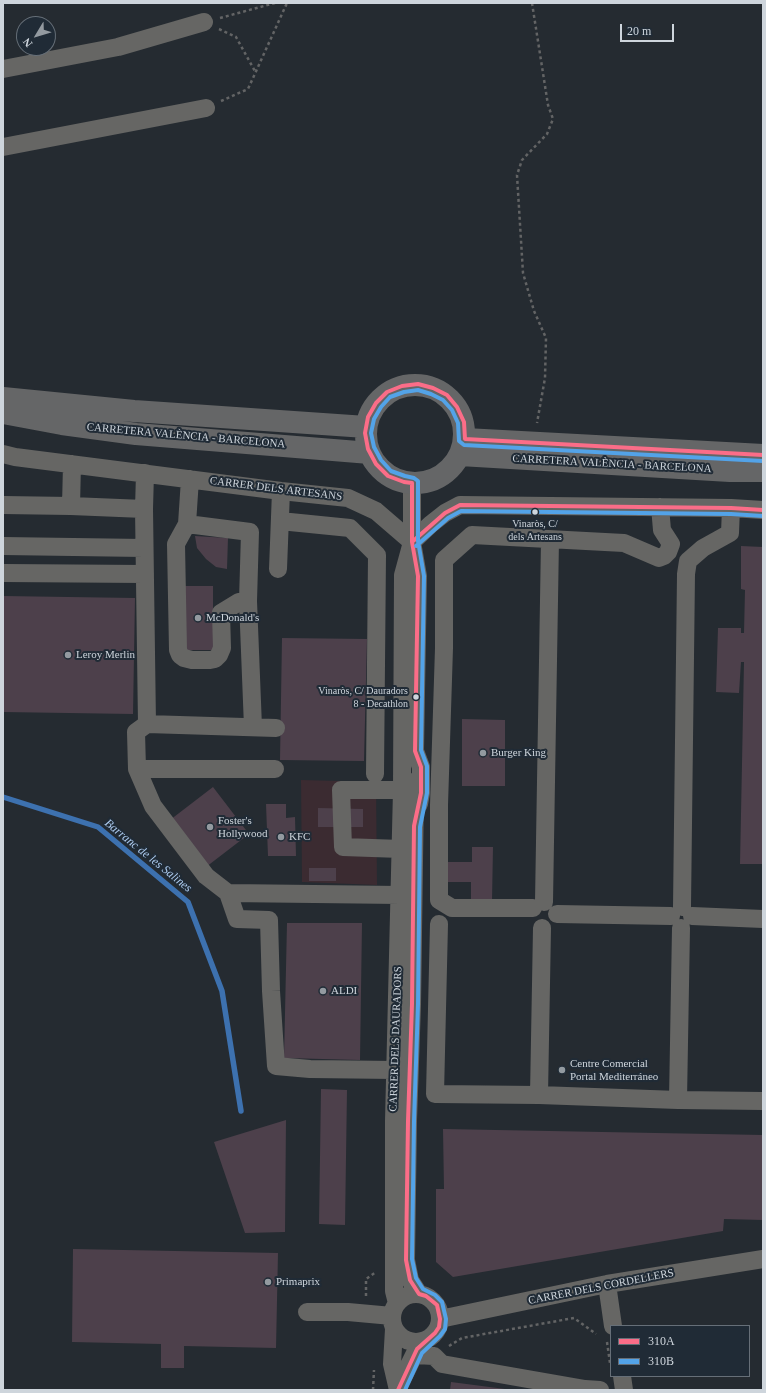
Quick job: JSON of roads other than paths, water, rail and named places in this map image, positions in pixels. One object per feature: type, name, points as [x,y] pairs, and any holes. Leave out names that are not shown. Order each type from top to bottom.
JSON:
[{"type":"main road","points":[[418,384],[433,388],[447,395],[457,408],[464,422],[462,447],[451,469],[437,479],[421,483],[404,482],[388,476],[376,464],[368,450],[365,433],[368,417],[376,403],[387,392],[402,386],[418,384]]},
{"type":"main road","name":"CARRETERA VALÈNCIA - BARCELONA","points":[[3,398],[134,411],[366,427]]},
{"type":"main road","name":"CARRETERA VALÈNCIA - BARCELONA","points":[[3,413],[62,424],[136,434],[370,453]]},
{"type":"main road","name":"CARRETERA VALÈNCIA - BARCELONA","points":[[462,447],[533,444],[763,455]]},
{"type":"main road","name":"CARRETERA VALÈNCIA - BARCELONA","points":[[462,447],[730,471],[763,471]]},
{"type":"street","points":[[3,70],[118,47],[204,22]]},
{"type":"street","points":[[3,147],[206,108]]},
{"type":"street","name":"CARRER DELS ARTESANS","points":[[3,454],[281,491],[348,498],[376,511],[412,542]]},
{"type":"street","points":[[71,506],[72,464]]},
{"type":"street","points":[[145,473],[144,548],[147,724]]},
{"type":"street","points":[[190,479],[187,524],[176,544],[178,650],[180,655],[184,658],[192,660],[210,660],[219,655],[222,648],[221,613],[239,602],[248,601]]},
{"type":"street","name":"CARRER DELS DAURADORS","points":[[412,483],[412,542],[418,576],[415,751],[421,766],[421,793],[414,826]]},
{"type":"street","points":[[278,569],[281,491]]},
{"type":"street","points":[[3,505],[144,509]]},
{"type":"street","points":[[412,542],[445,513],[460,505],[731,508],[763,510]]},
{"type":"street","points":[[660,507],[662,530],[671,544],[668,552],[659,558],[624,543],[472,535],[444,560],[444,648],[439,805],[439,900],[452,908],[541,914],[763,918]]},
{"type":"street","points":[[678,1100],[686,574],[688,561],[703,548],[730,533],[731,508]]},
{"type":"street","points":[[280,521],[350,528],[377,554],[375,774]]},
{"type":"street","points":[[187,524],[250,532],[248,601],[253,727]]},
{"type":"street","points":[[539,1095],[541,914],[550,540]]},
{"type":"street","name":"CARRER DELS DAURADORS","points":[[398,1389],[392,1364],[394,1316],[395,1070],[402,783],[403,575],[412,542]]},
{"type":"street","points":[[3,546],[144,548]]},
{"type":"street","points":[[3,573],[145,574]]},
{"type":"street","points":[[276,728],[147,724],[136,732],[137,768],[153,806],[206,876],[228,893],[237,919],[269,920],[271,991],[276,1066],[310,1069],[395,1070]]},
{"type":"street","points":[[137,768],[275,768]]},
{"type":"street","points":[[401,849],[343,847],[341,790],[402,783]]},
{"type":"street","name":"CARRER DELS DAURADORS","points":[[402,783],[414,790],[412,1004],[406,1260],[410,1280],[419,1294]]},
{"type":"street","points":[[228,893],[400,895]]},
{"type":"street","points":[[412,1004],[425,988],[426,946],[432,933],[443,920],[541,914]]},
{"type":"street","points":[[439,924],[435,1094],[539,1095],[678,1100],[763,1101]]},
{"type":"street","name":"CARRER DELS CORDELLERS","points":[[440,1319],[607,1284],[763,1259]]},
{"type":"street","points":[[607,1284],[613,1325]]},
{"type":"street","points":[[419,1294],[426,1296],[437,1305],[440,1312],[440,1319],[439,1327],[435,1333],[422,1342],[414,1342],[399,1336],[394,1316],[407,1295],[419,1294]]},
{"type":"street","points":[[307,1312],[348,1312],[394,1316]]},
{"type":"street","name":"CARRER DELS DAURADORS","points":[[398,1389],[417,1349],[429,1338]]},
{"type":"street","points":[[415,1355],[434,1356],[442,1364],[585,1389],[600,1390]]},
{"type":"street","points":[[622,1377],[624,1390]]},
{"type":"waterway","name":"Barranc de les Salines","points":[[3,797],[98,827],[188,902],[222,991],[241,1111]]},
{"type":"place","name":"Vinaròs, C/ dels Artesans","points":[[535,512]]},
{"type":"place","name":"McDonald's","points":[[198,618]]},
{"type":"place","name":"Leroy Merlin","points":[[68,655]]},
{"type":"place","name":"Vinaròs, C/ Dauradors 8 - Decathlon","points":[[416,697]]},
{"type":"place","name":"Burger King","points":[[483,753]]},
{"type":"place","name":"Foster's Hollywood","points":[[210,827]]},
{"type":"place","name":"KFC","points":[[281,837]]},
{"type":"place","name":"ALDI","points":[[323,991]]},
{"type":"place","name":"Centre Comercial Portal Mediterráneo","points":[[562,1070]]},
{"type":"place","name":"Primaprix","points":[[268,1282]]}]
